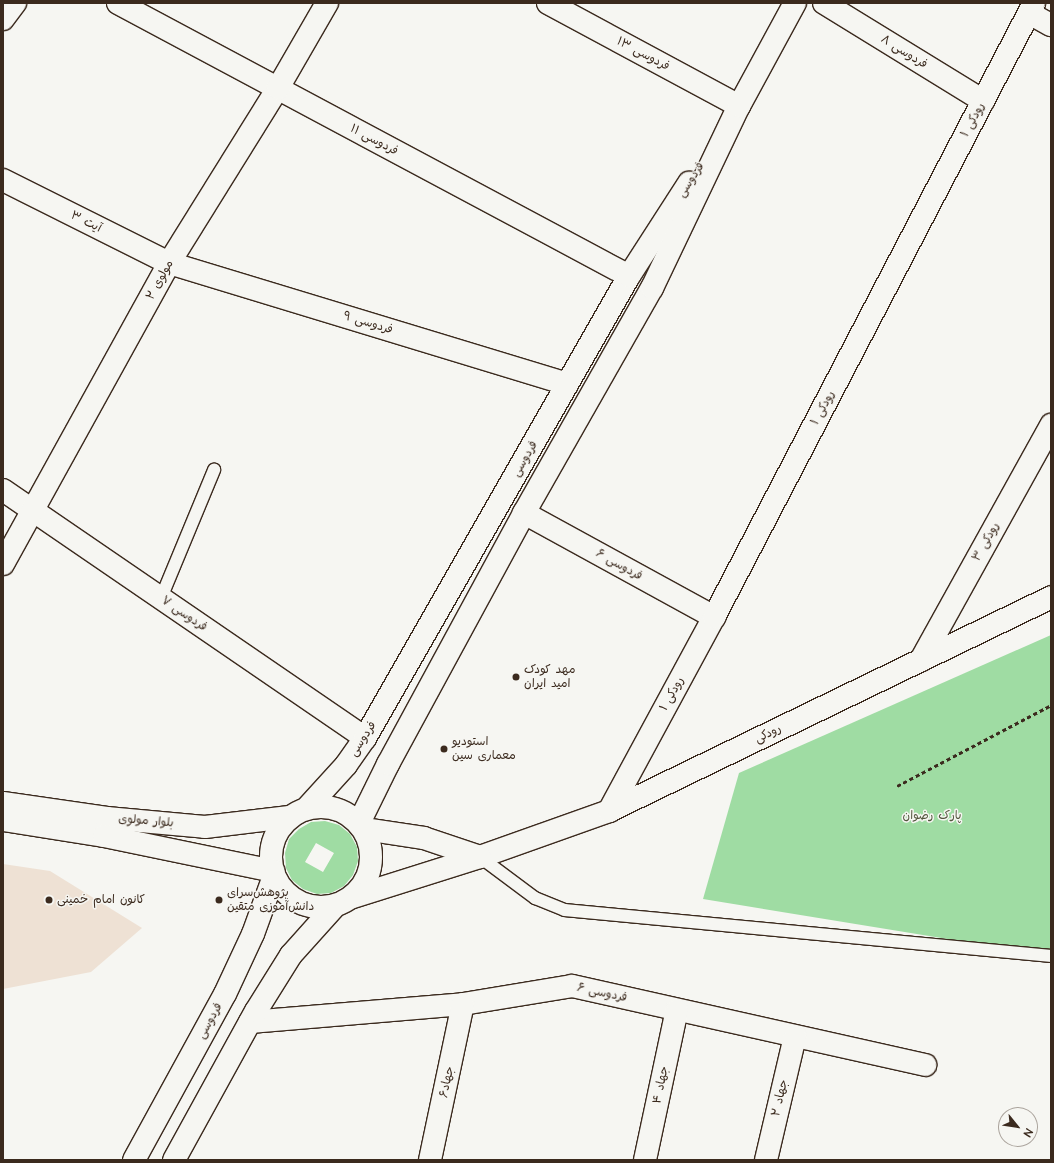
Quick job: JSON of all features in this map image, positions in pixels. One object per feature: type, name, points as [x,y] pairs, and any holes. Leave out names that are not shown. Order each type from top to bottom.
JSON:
[{"type":"street","points":[[3,19],[15,3]]},
{"type":"street","name":"فردوسی ۱۱","points":[[118,3],[629,276]]},
{"type":"street","name":"مولوی ۲","points":[[3,564],[169,263],[278,88],[327,3]]},
{"type":"street","name":"فردوسی ۱۳","points":[[548,3],[738,106]]},
{"type":"street","name":"فردوسی","points":[[362,826],[388,764],[524,513],[652,288],[738,106],[795,3]]},
{"type":"street","name":"فردوسی ۸","points":[[824,3],[983,101]]},
{"type":"street","points":[[1032,8],[1051,25]]},
{"type":"street","name":"رودکی ۱","points":[[609,811],[714,617],[1032,8]]},
{"type":"street","name":"فردوسی","points":[[298,812],[346,765],[365,738],[629,276],[738,106]]},
{"type":"street","name":"آیت ۳","points":[[3,180],[169,263]]},
{"type":"street","name":"فردوسی ۹","points":[[169,263],[567,384]]},
{"type":"street","name":"رودکی ۳","points":[[921,660],[1051,425]]},
{"type":"street","name":"فردوسی ۷","points":[[3,490],[365,738]]},
{"type":"street","name":"فردوسی ۶","points":[[524,513],[714,617]]},
{"type":"street","name":"رودکی","points":[[344,901],[480,857],[609,811],[1051,597]]},
{"type":"street","name":"بلوار مولوی","points":[[3,803],[107,818],[205,827],[298,812]]},
{"type":"street","points":[[174,1160],[250,1022],[291,955],[344,901],[365,882],[372,865],[371,846],[362,826],[344,811],[326,806],[298,812],[276,832],[271,852],[273,874],[284,892],[299,902],[317,908],[344,901]]},
{"type":"street","name":"بلوار مولوی","points":[[3,820],[104,836],[273,874]]},
{"type":"street","points":[[362,826],[424,838],[480,857]]},
{"type":"street","name":"فردوسی","points":[[134,1160],[225,994],[253,934],[273,874]]},
{"type":"street","name":"فردوسی ۶","points":[[250,1022],[463,1004],[572,986],[925,1065]]},
{"type":"street","name":"جهاد۶","points":[[430,1160],[463,1004]]},
{"type":"street","name":"جهاد ۴","points":[[645,1160],[677,1010]]},
{"type":"street","name":"جهاد ۲","points":[[766,1160],[795,1036]]},
{"type":"lane","points":[[161,598],[214,470]]},
{"type":"lane","points":[[480,857],[535,898],[565,910],[1051,956]]},
{"type":"path","points":[[897,786],[1051,705]]},
{"type":"shaded area","name":"کانون امام خمینی","points":[[3,864],[50,871],[142,928],[91,972],[3,989]]},
{"type":"green space","name":"پارک رضوان","points":[[1051,635],[1051,956],[703,899],[739,773]]},
{"type":"green space","points":[[325,821],[339,825],[350,834],[357,847],[358,861],[353,875],[344,886],[331,893],[317,894],[303,889],[292,880],[286,868],[285,853],[289,839],[299,829],[311,822]],"holes":[[[316,843],[334,853],[323,872],[305,862]]]},
{"type":"place","name":"مهد کودک امید ایران","points":[[516,677]]},
{"type":"place","name":"استودیو معماری سین","points":[[444,749]]},
{"type":"place","name":"کانون امام خمینی","points":[[49,900]]},
{"type":"place","name":"پژوهش‌سرای دانش‌آموزی متقین","points":[[219,900]]}]
